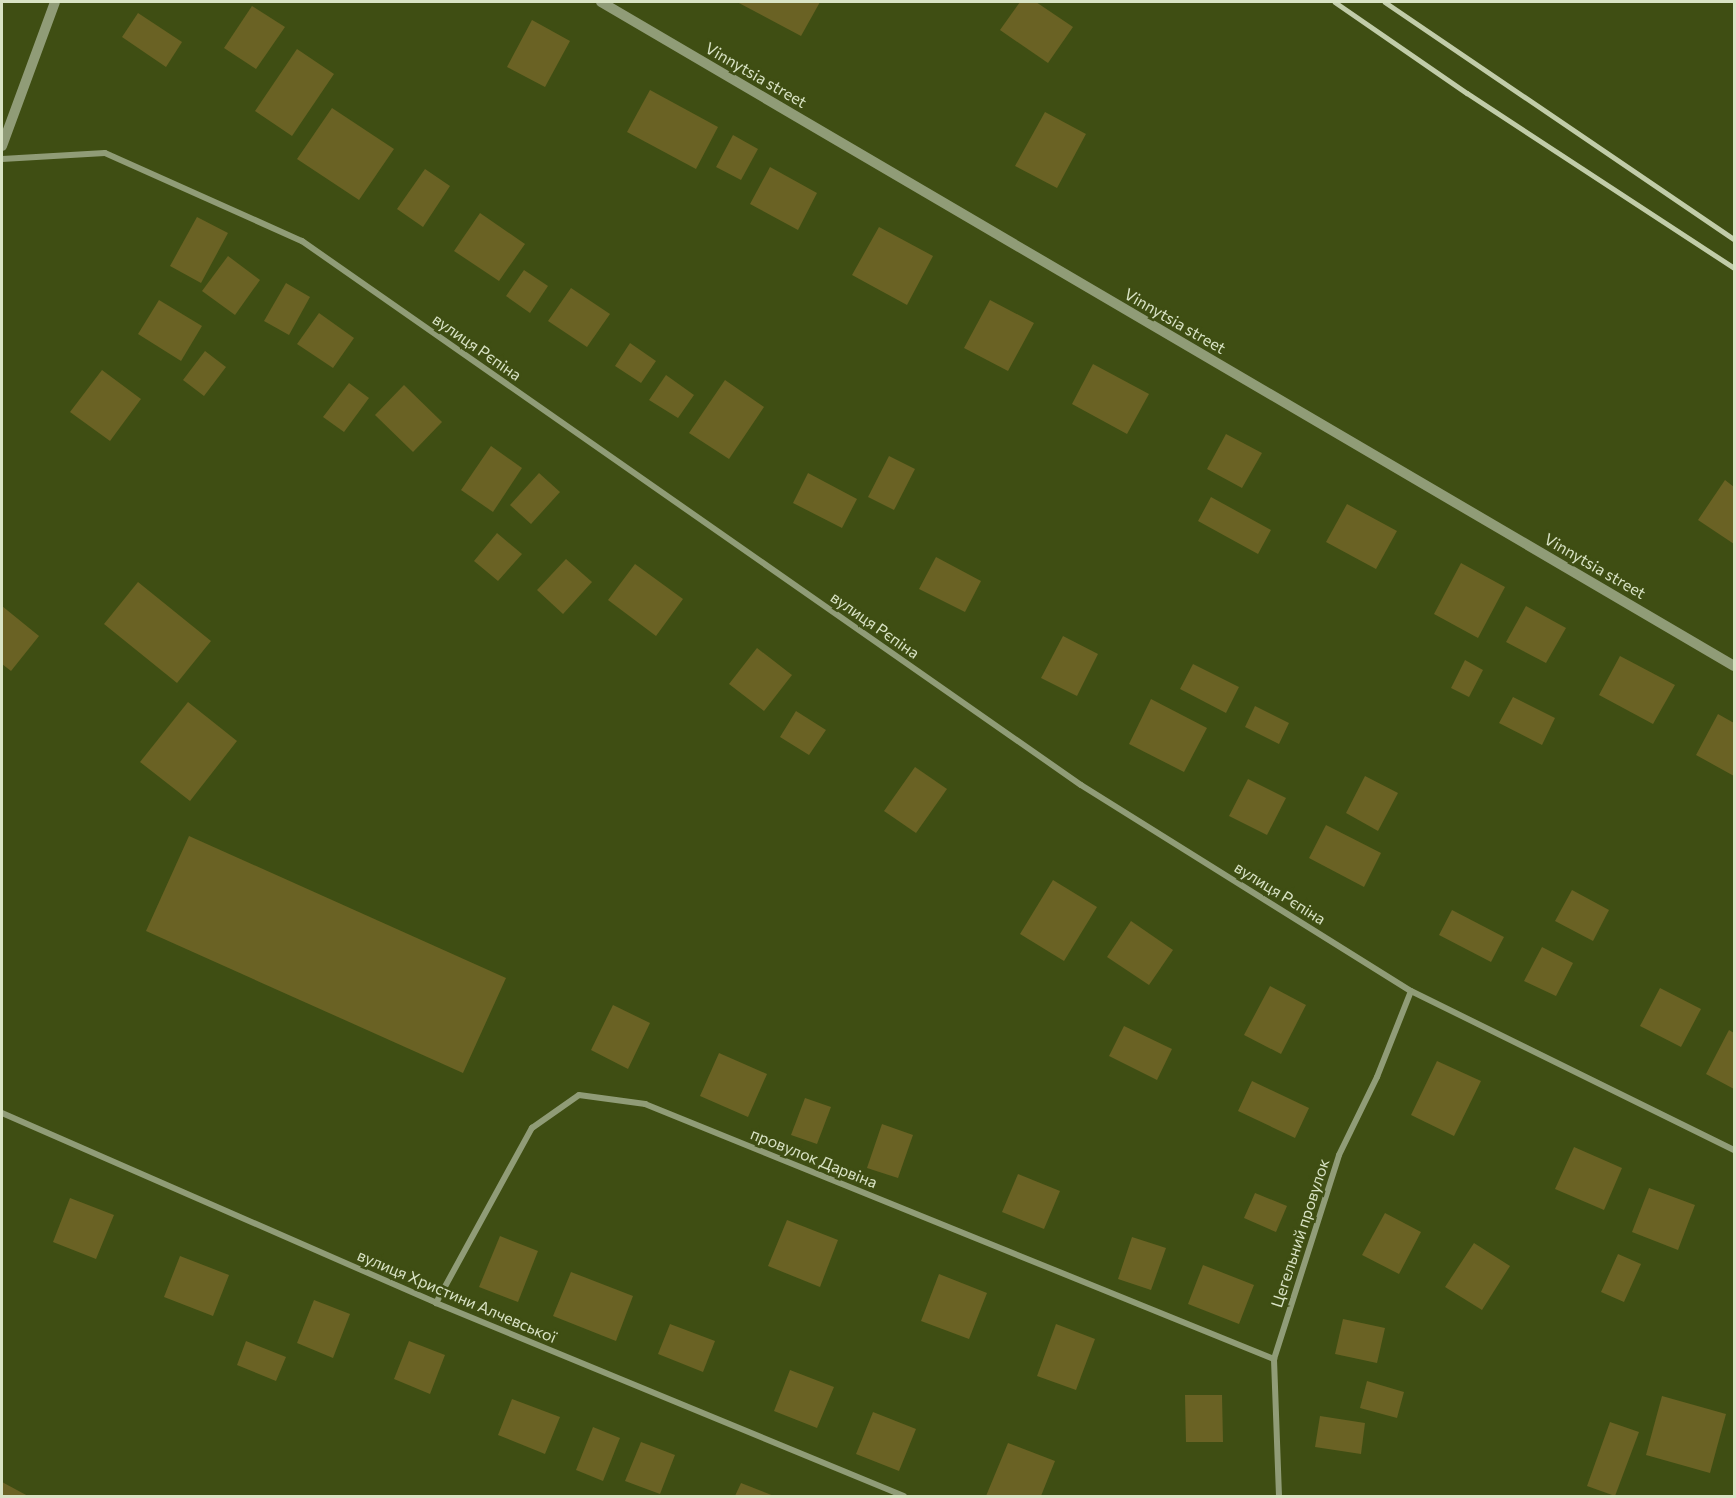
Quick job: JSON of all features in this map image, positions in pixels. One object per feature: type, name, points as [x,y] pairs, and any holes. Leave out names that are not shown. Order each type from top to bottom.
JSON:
[{"type":"street","points":[[2,146],[55,2]]},
{"type":"street","name":"Vinnytsia street","points":[[601,2],[1734,666]]},
{"type":"street","name":"вулиця Рєпіна","points":[[2,159],[105,153],[302,241],[1081,785],[1411,991],[1734,1150]]},
{"type":"street","name":"Цегельний провулок","points":[[1279,1497],[1274,1359],[1340,1155],[1377,1077],[1411,991]]},
{"type":"street","name":"провулок Дарвіна","points":[[436,1303],[532,1128],[579,1095],[645,1104],[1274,1359]]},
{"type":"street","name":"вулиця Христини Алчевської","points":[[2,1113],[436,1303],[904,1497]]},
{"type":"building","points":[[737,2],[820,2],[801,36]]},
{"type":"building","points":[[1020,2],[1036,2],[1073,27],[1048,63],[1000,30]]},
{"type":"building","points":[[252,6],[285,27],[256,69],[224,48]]},
{"type":"building","points":[[138,13],[182,42],[166,67],[122,37]]},
{"type":"building","points":[[532,20],[570,41],[545,87],[507,67]]},
{"type":"building","points":[[297,49],[334,74],[292,136],[255,111]]},
{"type":"building","points":[[650,90],[718,127],[696,169],[627,132]]},
{"type":"building","points":[[332,108],[394,149],[359,200],[297,159]]},
{"type":"building","points":[[1045,112],[1086,134],[1057,188],[1015,166]]},
{"type":"building","points":[[733,135],[758,149],[741,180],[716,167]]},
{"type":"building","points":[[770,167],[817,193],[798,230],[750,204]]},
{"type":"building","points":[[425,169],[450,186],[423,227],[397,209]]},
{"type":"building","points":[[480,213],[525,244],[499,281],[454,251]]},
{"type":"building","points":[[197,217],[228,233],[201,283],[170,266]]},
{"type":"building","points":[[879,227],[933,256],[907,305],[852,275]]},
{"type":"building","points":[[228,256],[260,280],[235,315],[202,291]]},
{"type":"building","points":[[524,270],[548,286],[530,313],[506,296]]},
{"type":"building","points":[[286,283],[310,297],[289,335],[264,321]]},
{"type":"building","points":[[571,288],[610,314],[587,347],[548,321]]},
{"type":"building","points":[[159,300],[202,326],[181,361],[138,334]]},
{"type":"building","points":[[990,300],[1034,323],[1008,371],[964,348]]},
{"type":"building","points":[[319,313],[354,338],[333,368],[297,344]]},
{"type":"building","points":[[630,343],[656,361],[641,383],[615,366]]},
{"type":"building","points":[[205,351],[226,367],[204,396],[183,380]]},
{"type":"building","points":[[1093,364],[1149,394],[1127,434],[1072,404]]},
{"type":"building","points":[[102,370],[141,399],[110,441],[70,412]]},
{"type":"building","points":[[666,375],[694,395],[678,418],[649,400]]},
{"type":"building","points":[[725,380],[764,407],[729,459],[689,433]]},
{"type":"building","points":[[349,383],[369,398],[344,432],[323,417]]},
{"type":"building","points":[[404,385],[442,422],[413,452],[375,415]]},
{"type":"building","points":[[1226,434],[1262,453],[1242,488],[1207,469]]},
{"type":"building","points":[[491,446],[522,468],[493,512],[461,490]]},
{"type":"building","points":[[889,456],[915,469],[894,510],[868,497]]},
{"type":"building","points":[[539,473],[560,492],[531,524],[510,505]]},
{"type":"building","points":[[808,473],[857,499],[842,528],[793,503]]},
{"type":"building","points":[[1725,480],[1734,487],[1734,544],[1698,520]]},
{"type":"building","points":[[1211,497],[1271,530],[1258,554],[1198,521]]},
{"type":"building","points":[[1347,504],[1397,531],[1376,569],[1326,542]]},
{"type":"building","points":[[497,533],[522,554],[498,581],[474,561]]},
{"type":"building","points":[[936,557],[981,581],[965,612],[919,589]]},
{"type":"building","points":[[566,559],[592,582],[563,614],[537,590]]},
{"type":"building","points":[[1461,563],[1505,587],[1478,638],[1434,614]]},
{"type":"building","points":[[635,564],[683,599],[656,636],[608,600]]},
{"type":"building","points":[[138,582],[211,641],[177,683],[104,624]]},
{"type":"building","points":[[2,606],[39,636],[11,671],[2,664]]},
{"type":"building","points":[[1526,606],[1566,628],[1546,663],[1506,642]]},
{"type":"building","points":[[1063,636],[1098,654],[1077,696],[1041,678]]},
{"type":"building","points":[[757,648],[792,675],[764,711],[729,684]]},
{"type":"building","points":[[1620,656],[1675,685],[1653,724],[1599,695]]},
{"type":"building","points":[[1465,660],[1483,670],[1469,697],[1451,688]]},
{"type":"building","points":[[1193,664],[1239,687],[1226,713],[1180,689]]},
{"type":"building","points":[[1513,697],[1555,718],[1542,745],[1499,723]]},
{"type":"building","points":[[1151,699],[1207,728],[1184,772],[1129,744]]},
{"type":"building","points":[[188,702],[237,741],[190,801],[140,762]]},
{"type":"building","points":[[1255,706],[1289,723],[1279,744],[1245,727]]},
{"type":"building","points":[[796,711],[826,730],[809,755],[780,737]]},
{"type":"building","points":[[1718,714],[1734,723],[1734,776],[1696,755]]},
{"type":"building","points":[[915,767],[947,789],[916,833],[884,811]]},
{"type":"building","points":[[1365,776],[1398,793],[1378,831],[1346,813]]},
{"type":"building","points":[[1248,779],[1286,798],[1267,835],[1229,816]]},
{"type":"building","points":[[1326,825],[1381,853],[1364,887],[1309,858]]},
{"type":"building","points":[[189,836],[506,978],[463,1073],[146,931]]},
{"type":"building","points":[[1053,880],[1097,907],[1064,961],[1020,934]]},
{"type":"building","points":[[1572,890],[1609,910],[1593,941],[1555,921]]},
{"type":"building","points":[[1452,910],[1504,937],[1491,962],[1439,935]]},
{"type":"building","points":[[1131,921],[1173,950],[1149,985],[1107,957]]},
{"type":"building","points":[[1542,947],[1573,963],[1556,996],[1524,981]]},
{"type":"building","points":[[1270,986],[1306,1005],[1281,1054],[1244,1035]]},
{"type":"building","points":[[1660,988],[1701,1009],[1681,1047],[1640,1026]]},
{"type":"building","points":[[613,1005],[650,1023],[628,1069],[591,1050]]},
{"type":"building","points":[[1124,1026],[1172,1049],[1157,1080],[1109,1056]]},
{"type":"building","points":[[1729,1030],[1734,1033],[1734,1089],[1706,1074]]},
{"type":"building","points":[[719,1053],[767,1074],[748,1117],[700,1096]]},
{"type":"building","points":[[1437,1061],[1481,1081],[1454,1136],[1411,1115]]},
{"type":"building","points":[[1252,1081],[1309,1108],[1295,1138],[1238,1111]]},
{"type":"building","points":[[805,1098],[831,1107],[817,1144],[791,1135]]},
{"type":"building","points":[[882,1124],[913,1135],[898,1178],[867,1168]]},
{"type":"building","points":[[1574,1147],[1622,1168],[1604,1210],[1555,1189]]},
{"type":"building","points":[[1018,1174],[1060,1191],[1044,1229],[1002,1212]]},
{"type":"building","points":[[1649,1188],[1695,1205],[1678,1250],[1632,1232]]},
{"type":"building","points":[[1255,1193],[1287,1206],[1276,1232],[1244,1218]]},
{"type":"building","points":[[70,1198],[114,1215],[96,1259],[53,1242]]},
{"type":"building","points":[[1385,1213],[1421,1232],[1399,1274],[1362,1255]]},
{"type":"building","points":[[787,1220],[838,1240],[820,1287],[768,1266]]},
{"type":"building","points":[[500,1236],[538,1251],[518,1302],[479,1287]]},
{"type":"building","points":[[1132,1237],[1166,1248],[1151,1290],[1118,1279]]},
{"type":"building","points":[[1474,1243],[1510,1266],[1482,1310],[1445,1287]]},
{"type":"building","points":[[1618,1254],[1641,1264],[1624,1302],[1601,1292]]},
{"type":"building","points":[[180,1256],[229,1275],[213,1316],[164,1297]]},
{"type":"building","points":[[1203,1265],[1254,1285],[1239,1324],[1188,1304]]},
{"type":"building","points":[[571,1272],[633,1296],[616,1341],[553,1316]]},
{"type":"building","points":[[939,1274],[987,1293],[969,1339],[921,1321]]},
{"type":"building","points":[[314,1300],[350,1314],[333,1358],[297,1343]]},
{"type":"building","points":[[1343,1319],[1385,1328],[1377,1363],[1335,1354]]},
{"type":"building","points":[[670,1324],[715,1341],[703,1372],[658,1354]]},
{"type":"building","points":[[1056,1324],[1095,1339],[1076,1390],[1037,1376]]},
{"type":"building","points":[[246,1341],[286,1357],[276,1381],[237,1365]]},
{"type":"building","points":[[409,1341],[445,1355],[430,1394],[394,1379]]},
{"type":"building","points":[[790,1370],[834,1387],[817,1428],[774,1411]]},
{"type":"building","points":[[1367,1381],[1404,1392],[1397,1418],[1360,1408]]},
{"type":"building","points":[[1185,1395],[1222,1395],[1223,1442],[1186,1442]]},
{"type":"building","points":[[1662,1396],[1726,1414],[1710,1473],[1646,1455]]},
{"type":"building","points":[[512,1399],[560,1417],[545,1454],[498,1435]]},
{"type":"building","points":[[873,1412],[916,1429],[899,1471],[856,1454]]},
{"type":"building","points":[[1320,1416],[1365,1423],[1361,1454],[1315,1447]]},
{"type":"building","points":[[1610,1422],[1639,1432],[1615,1496],[1587,1486]]},
{"type":"building","points":[[593,1427],[620,1438],[603,1481],[576,1470]]},
{"type":"building","points":[[641,1442],[675,1455],[660,1494],[625,1481]]},
{"type":"building","points":[[1008,1443],[1055,1461],[1041,1496],[986,1496]]},
{"type":"building","points":[[2,1482],[28,1496],[2,1496]]},
{"type":"building","points":[[741,1483],[774,1496],[735,1496]]},
{"type":"railway","points":[[1335,2],[1467,93],[1734,268]]},
{"type":"railway","points":[[1385,2],[1734,239]]}]
